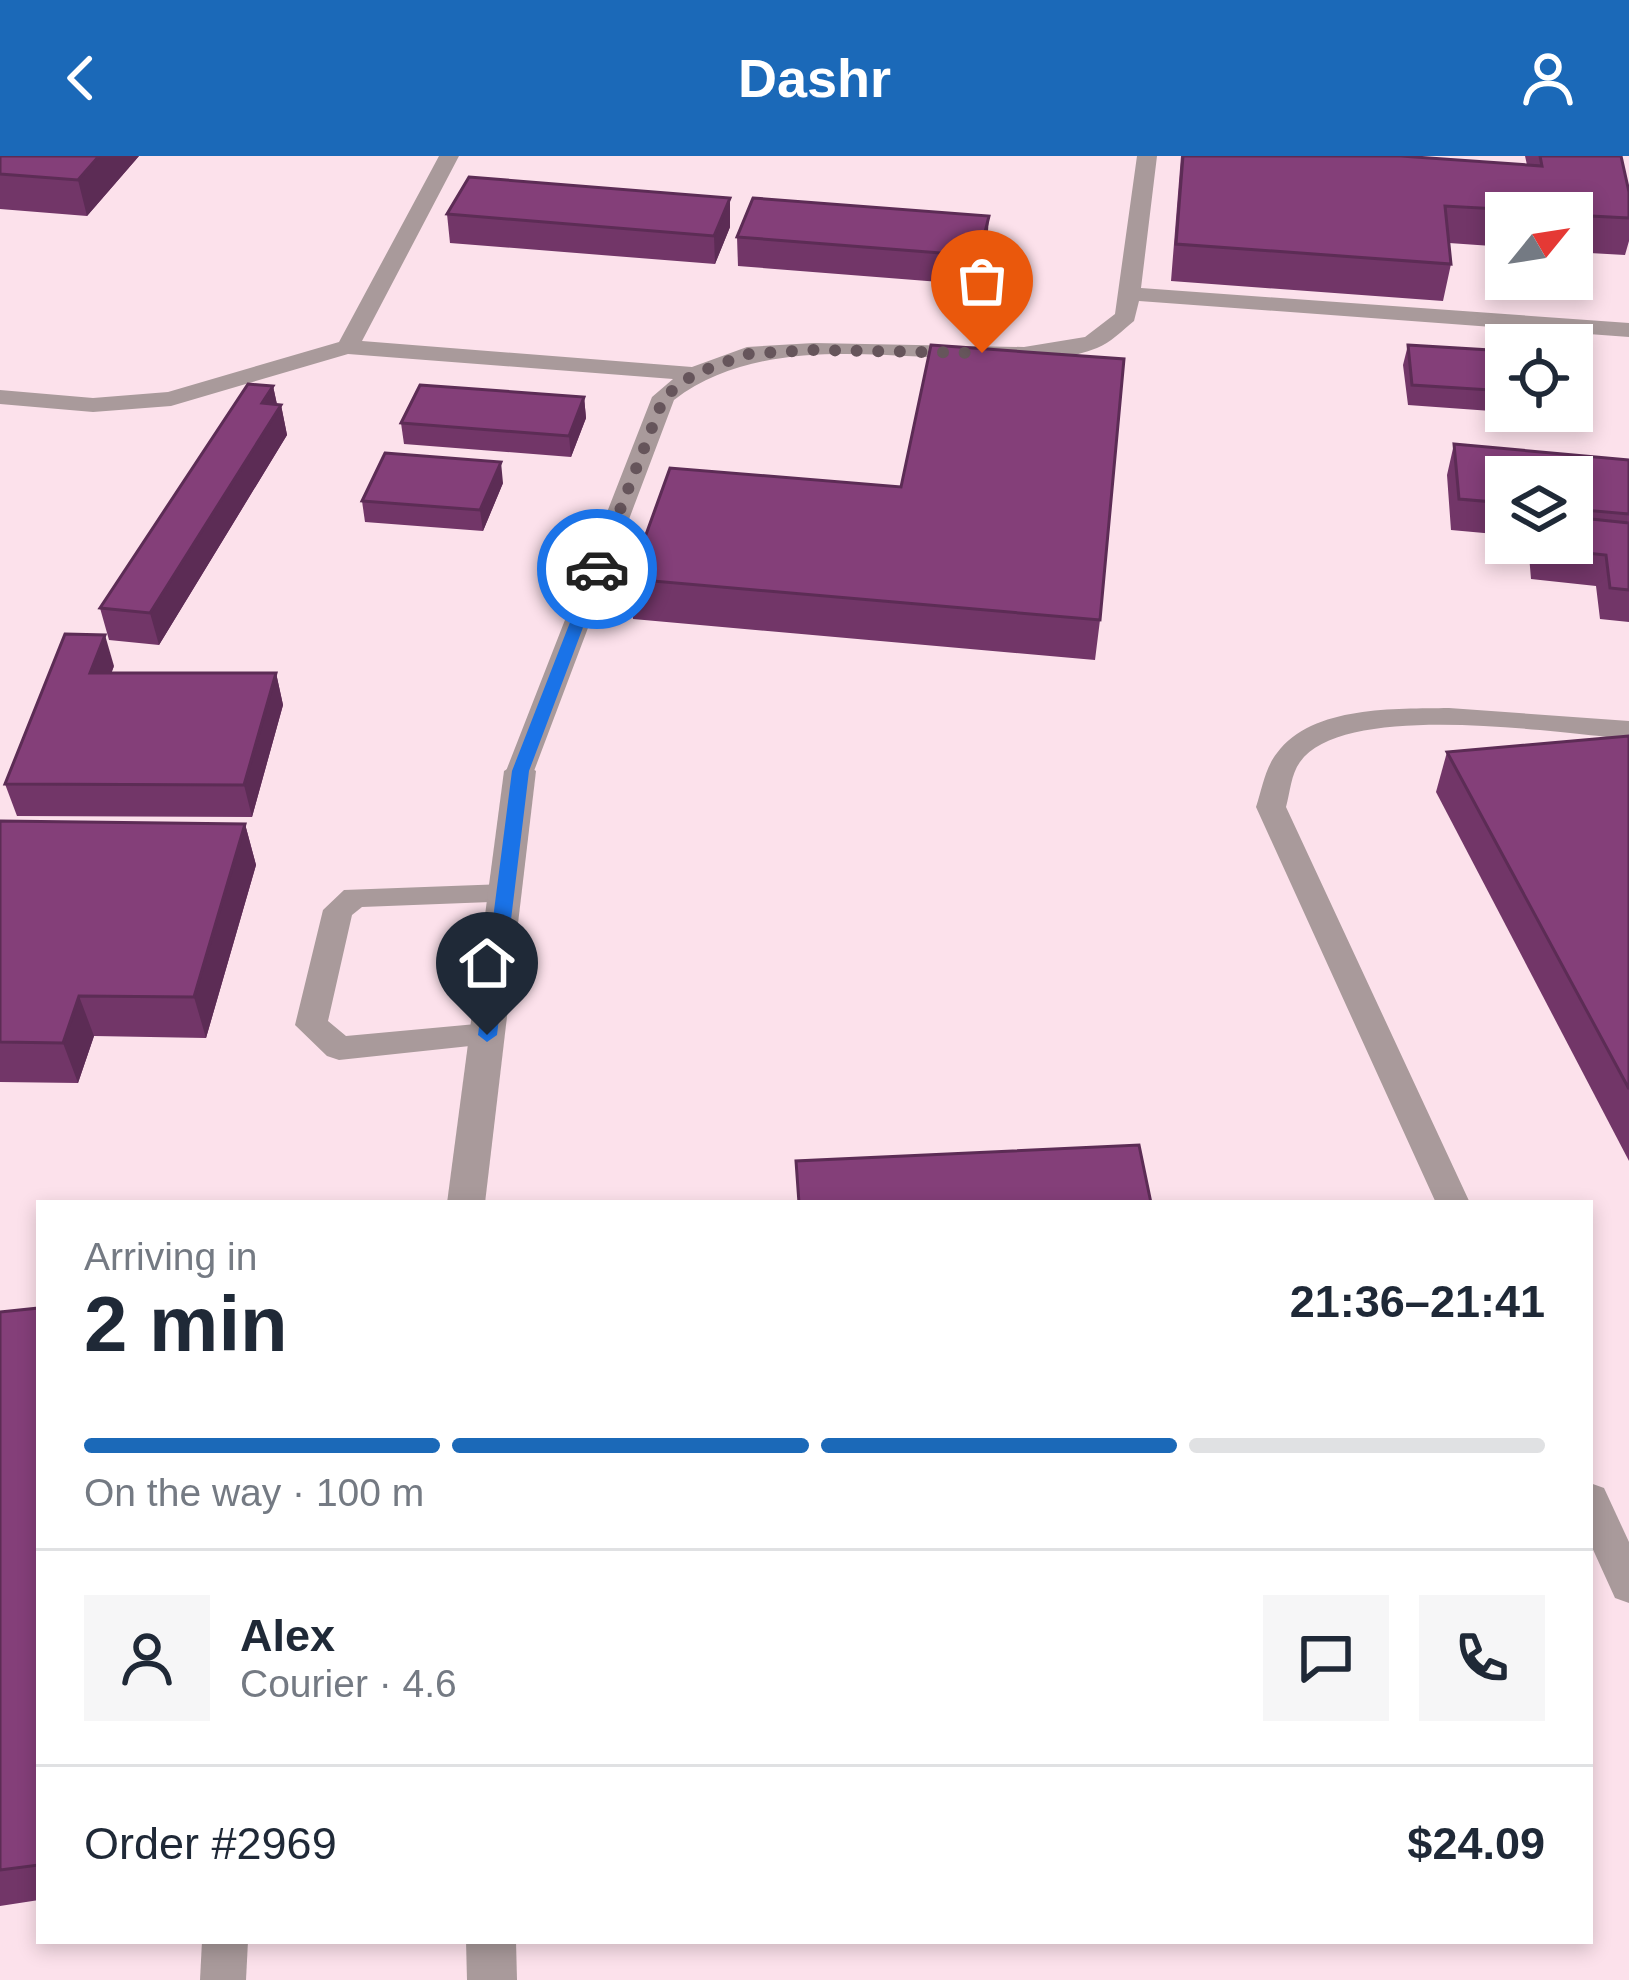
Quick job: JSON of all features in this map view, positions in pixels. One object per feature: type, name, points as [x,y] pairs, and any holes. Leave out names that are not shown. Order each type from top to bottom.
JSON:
[{"type":"street","points":[[466,1200],[520,771]]},
{"type":"street","points":[[490,1944],[492,1980]]},
{"type":"lane","points":[[348,347],[449,156]]},
{"type":"lane","points":[[520,771],[664,397],[694,374],[747,354],[1024,354],[1093,343],[1126,316],[1147,156]]},
{"type":"lane","points":[[1129,293],[1629,330]]},
{"type":"lane","points":[[0,397],[93,405],[171,399],[348,347],[694,374]]},
{"type":"lane","points":[[1452,1200],[1270,807],[1290,754],[1335,724],[1424,715],[1629,730]]},
{"type":"lane","points":[[487,1035],[339,1048],[311,1025],[338,910],[355,897],[505,895]]},
{"type":"lane","points":[[1593,1507],[1629,1585]]},
{"type":"lane","points":[[223,1980],[225,1944]]},
{"type":"building","points":[[0,156],[99,156],[78,180],[0,174]]},
{"type":"building","points":[[1183,156],[1401,156],[1542,166],[1540,156],[1621,156],[1629,192],[1629,218],[1593,216],[1593,192],[1485,192],[1485,208],[1445,206],[1451,264],[1176,244]]},
{"type":"building","points":[[469,177],[730,198],[714,236],[447,214]]},
{"type":"building","points":[[753,198],[989,216],[979,256],[737,237]]},
{"type":"building","points":[[931,345],[1124,359],[1100,620],[630,579],[670,468],[901,487]]},
{"type":"building","points":[[1408,345],[1485,350],[1485,390],[1412,385]]},
{"type":"building","points":[[248,384],[273,386],[262,403],[281,405],[150,613],[100,608]]},
{"type":"building","points":[[420,385],[584,397],[569,436],[401,423]]},
{"type":"building","points":[[1454,444],[1585,456],[1485,456],[1485,501],[1459,499]]},
{"type":"building","points":[[385,453],[501,462],[480,510],[362,501]]},
{"type":"building","points":[[1593,457],[1629,460],[1629,514],[1593,511]]},
{"type":"building","points":[[1593,519],[1629,523],[1629,590],[1610,588],[1606,555],[1593,554]]},
{"type":"building","points":[[65,634],[105,635],[90,673],[276,673],[244,785],[5,784]]},
{"type":"building","points":[[1629,736],[1629,1089],[1447,752]]},
{"type":"building","points":[[0,821],[245,824],[194,997],[79,996],[63,1043],[0,1042]]},
{"type":"building","points":[[1139,1145],[1150,1200],[799,1200],[796,1161]]},
{"type":"building","points":[[36,1308],[36,1865],[0,1870],[0,1312]]},
{"type":"way so far","points":[[597,569],[664,397],[694,374],[747,354],[814,350],[982,353]]},
{"type":"route","points":[[487,1035],[520,771],[597,569]]}]
